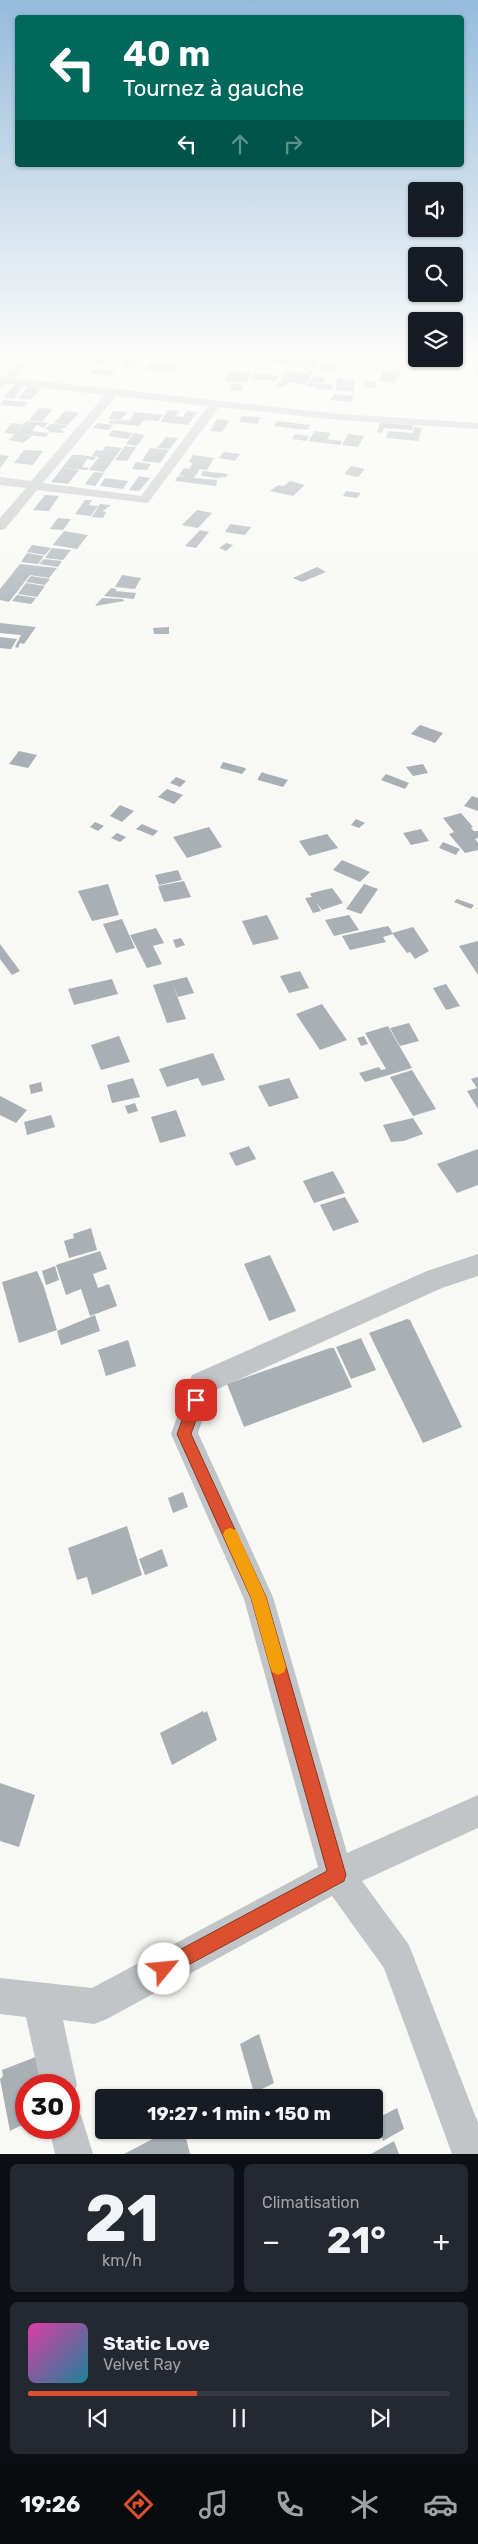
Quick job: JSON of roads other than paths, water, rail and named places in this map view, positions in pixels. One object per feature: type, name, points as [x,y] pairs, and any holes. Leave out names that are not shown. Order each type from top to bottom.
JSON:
[{"type":"street","points":[[0,526],[56,459]]},
{"type":"street","points":[[0,481],[144,500],[175,459]]},
{"type":"street","points":[[471,2154],[397,1957],[337,1875],[258,1597],[184,1434],[201,1384],[436,1279],[478,1266]]},
{"type":"street","points":[[0,1996],[94,2006],[337,1875],[478,1811]]},
{"type":"street","points":[[42,2001],[57,2074]]},
{"type":"street","points":[[71,2139],[74,2154]]}]
